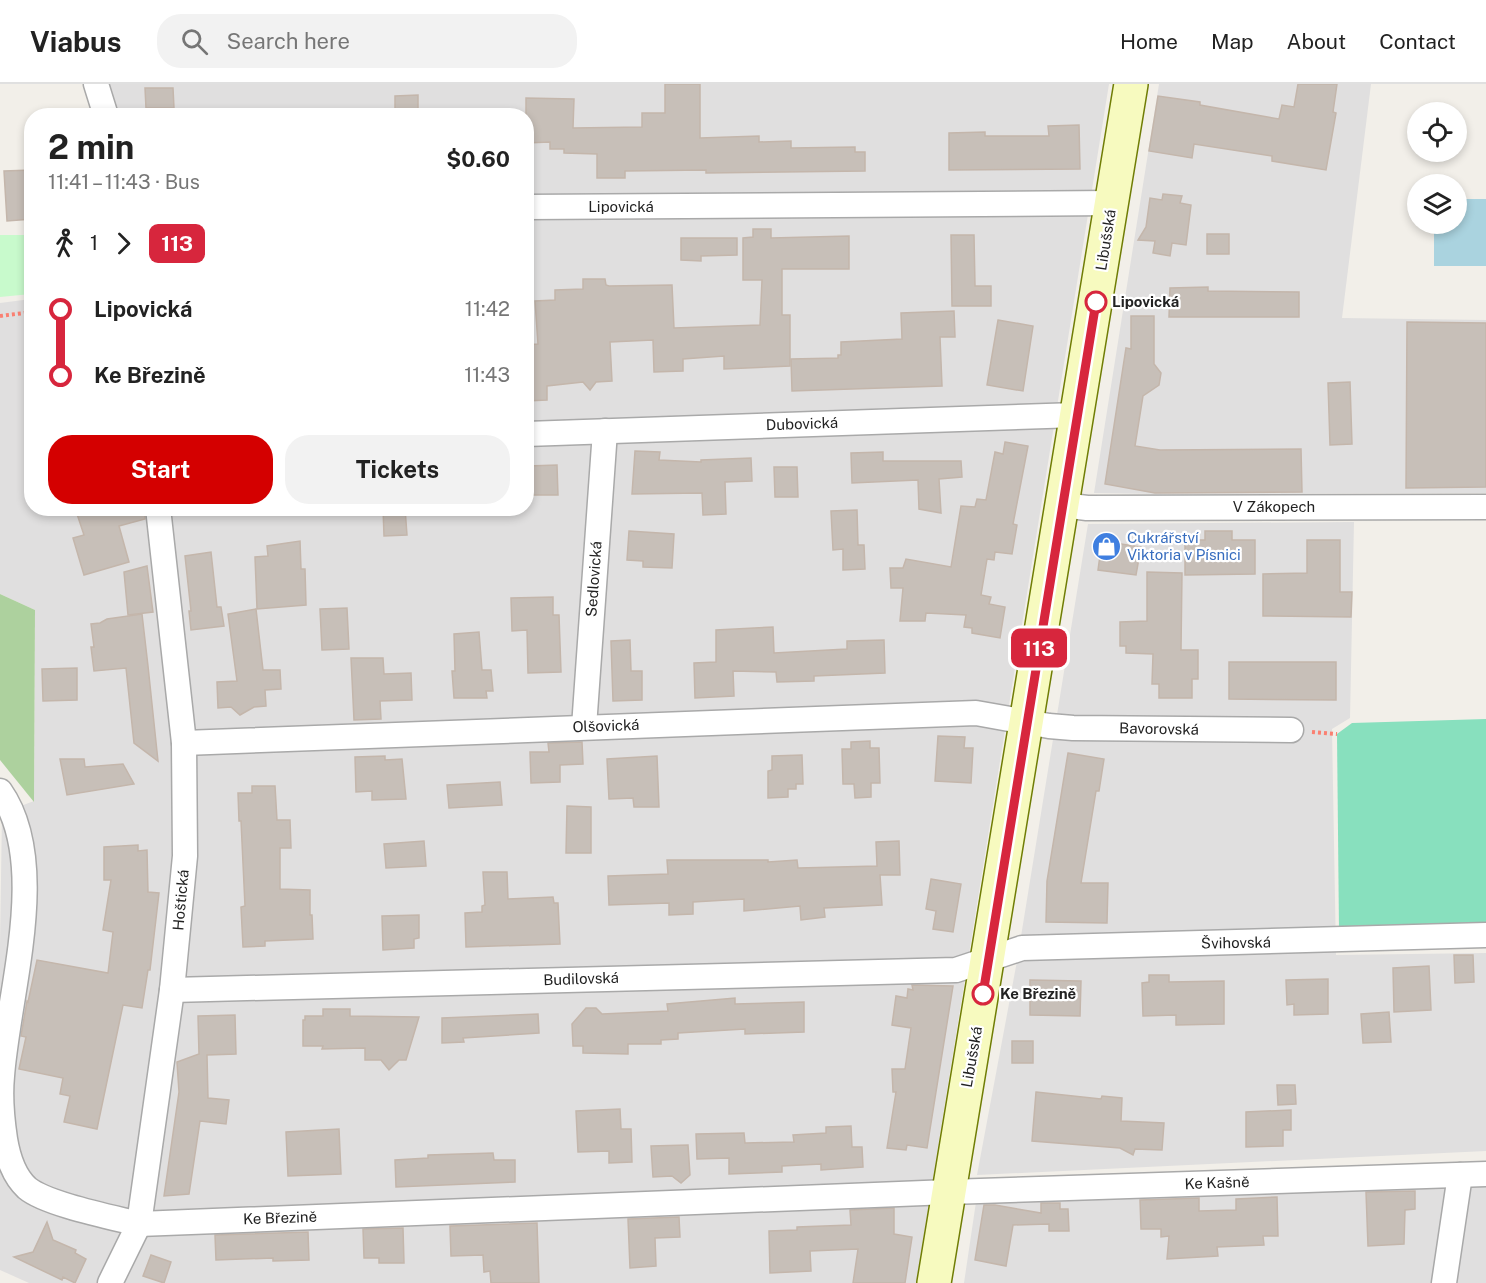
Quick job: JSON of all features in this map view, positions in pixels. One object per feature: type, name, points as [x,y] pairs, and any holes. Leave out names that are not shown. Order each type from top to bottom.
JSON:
[{"type":"street","points":[[96,84],[103,108]]},
{"type":"street","name":"Libušská","points":[[934,1283],[1131,84]]},
{"type":"street","name":"Lipovická","points":[[534,207],[1112,203]]},
{"type":"street","name":"Dubovická","points":[[534,434],[1077,415]]},
{"type":"street","name":"Sedlovická","points":[[584,727],[605,431]]},
{"type":"street","name":"V Zákopech","points":[[1063,505],[1087,508],[1486,507]]},
{"type":"street","name":"Hoštická","points":[[110,1283],[139,1224],[172,990],[185,856],[184,743],[159,516]]},
{"type":"street","name":"Olšovická","points":[[184,743],[976,713],[1027,722]]},
{"type":"street","name":"Bavorovská","points":[[1027,722],[1073,728],[1291,730]]},
{"type":"street","name":"Ke Březině","points":[[0,791],[7,800],[23,843],[24,876],[21,944],[2,1077],[3,1125],[8,1155],[15,1173],[25,1187],[39,1197],[139,1224],[949,1192]]},
{"type":"street","name":"Švihovská","points":[[988,961],[1022,948],[1486,935]]},
{"type":"street","name":"Budilovská","points":[[172,990],[956,970],[988,961]]},
{"type":"street","name":"Ke Kašně","points":[[949,1192],[1486,1174]]},
{"type":"street","points":[[1443,1283],[1460,1175]]},
{"type":"path","points":[[0,316],[24,313]]},
{"type":"shaded area","points":[[84,84],[1109,84],[916,1283],[29,1283],[0,1270],[2,813],[34,801],[35,610],[0,594],[0,303],[24,300],[24,516],[534,516],[534,108],[92,108]]},
{"type":"shaded area","points":[[1159,84],[1371,84],[1342,318],[1486,320],[1486,493],[1094,493]]},
{"type":"shaded area","points":[[1354,522],[1350,718],[1332,729],[1336,955],[1486,953],[1486,1151],[977,1175],[1017,961],[1088,524]]},
{"type":"shaded area","points":[[1486,1182],[1486,1283],[964,1283],[976,1202]]},
{"type":"green space","points":[[0,235],[24,235],[24,295],[0,297]]},
{"type":"green space","points":[[0,594],[35,610],[34,802],[0,760]]},
{"type":"green space","points":[[1486,719],[1486,925],[1339,930],[1337,734],[1352,723]]},
{"type":"water","points":[[1467,199],[1486,199],[1486,266],[1434,266],[1434,234],[1467,234]]},
{"type":"building","points":[[665,84],[700,84],[700,138],[759,136],[759,142],[791,141],[791,148],[855,147],[855,152],[865,152],[865,171],[706,173],[706,170],[625,171],[625,178],[597,178],[597,154],[564,153],[564,149],[550,149],[550,142],[534,143],[534,108],[526,108],[526,98],[574,99],[573,128],[642,127],[642,113],[665,113]]},
{"type":"building","points":[[1298,84],[1337,84],[1333,112],[1336,113],[1326,170],[1272,161],[1272,156],[1194,144],[1192,158],[1149,151],[1158,96],[1200,102],[1200,105],[1279,119],[1282,105],[1294,107]]},
{"type":"building","points":[[145,88],[173,88],[174,108],[146,108]]},
{"type":"building","points":[[418,95],[418,108],[395,108],[395,96]]},
{"type":"building","points":[[1079,125],[1080,169],[949,170],[949,133],[985,132],[985,136],[1049,136],[1048,126]]},
{"type":"building","points":[[24,170],[24,220],[7,221],[4,171]]},
{"type":"building","points":[[1163,194],[1182,196],[1180,203],[1191,205],[1186,245],[1172,243],[1170,256],[1153,253],[1155,241],[1138,240],[1146,227],[1150,198],[1162,200]]},
{"type":"building","points":[[753,229],[771,229],[771,238],[849,236],[849,269],[782,269],[782,315],[790,315],[790,366],[724,369],[724,356],[683,359],[683,371],[654,372],[653,340],[610,342],[612,381],[596,382],[590,390],[583,382],[547,386],[547,400],[534,401],[534,344],[538,344],[535,301],[555,300],[555,290],[583,289],[583,279],[605,279],[606,285],[609,286],[672,285],[674,328],[760,325],[762,280],[743,280],[743,238],[753,237]]},
{"type":"building","points":[[1207,234],[1229,234],[1229,254],[1207,254]]},
{"type":"building","points":[[951,235],[974,235],[975,286],[991,286],[991,306],[952,306]]},
{"type":"building","points":[[681,238],[737,238],[737,255],[701,256],[701,261],[681,260]]},
{"type":"building","points":[[1208,287],[1208,291],[1299,292],[1299,317],[1169,317],[1170,288]]},
{"type":"building","points":[[954,311],[955,337],[940,337],[942,386],[792,391],[791,359],[838,358],[838,355],[841,355],[841,342],[902,339],[901,313]]},
{"type":"building","points":[[1131,316],[1154,316],[1154,364],[1161,373],[1159,385],[1143,396],[1135,446],[1160,450],[1301,449],[1302,492],[1155,493],[1105,484],[1126,348],[1131,349]]},
{"type":"building","points":[[998,320],[1033,326],[1023,391],[987,385]]},
{"type":"building","points":[[1407,322],[1486,323],[1486,487],[1406,488]]},
{"type":"building","points":[[1350,382],[1352,444],[1330,445],[1328,383]]},
{"type":"building","points":[[1005,442],[1028,446],[1013,524],[1017,525],[1012,554],[995,552],[994,560],[987,559],[981,595],[991,597],[989,604],[1005,607],[1000,638],[972,633],[972,628],[964,627],[966,615],[926,613],[925,621],[900,621],[903,588],[891,588],[890,568],[903,568],[906,559],[951,567],[961,506],[975,507],[977,499],[986,500],[995,452],[1003,454]]},
{"type":"building","points":[[635,451],[660,452],[659,460],[701,462],[701,460],[751,458],[752,481],[725,482],[726,514],[703,515],[702,493],[632,494]]},
{"type":"building","points":[[883,452],[883,461],[961,461],[962,477],[939,479],[941,513],[919,509],[918,480],[852,483],[851,453]]},
{"type":"building","points":[[557,465],[558,495],[534,495],[534,466]]},
{"type":"building","points":[[774,467],[797,467],[798,497],[775,497]]},
{"type":"building","points":[[857,510],[858,545],[864,545],[865,569],[843,570],[843,549],[833,550],[831,511]]},
{"type":"building","points":[[78,516],[145,516],[145,519],[119,526],[129,562],[84,575],[73,538],[84,535]]},
{"type":"building","points":[[383,516],[406,516],[407,535],[384,536]]},
{"type":"building","points":[[629,531],[674,534],[672,568],[643,567],[643,561],[627,560]]},
{"type":"building","points":[[1205,531],[1232,531],[1232,540],[1255,540],[1255,574],[1185,575],[1185,540],[1205,540]]},
{"type":"building","points":[[1307,540],[1340,540],[1340,592],[1352,592],[1351,617],[1263,616],[1263,574],[1307,573]]},
{"type":"building","points":[[300,541],[301,569],[305,569],[306,605],[257,609],[255,557],[268,556],[267,546]]},
{"type":"building","points":[[1102,541],[1141,547],[1136,575],[1098,570]]},
{"type":"building","points":[[211,552],[217,607],[221,607],[224,626],[191,630],[185,556]]},
{"type":"building","points":[[147,566],[153,612],[128,615],[124,572]]},
{"type":"building","points":[[1147,572],[1182,573],[1181,650],[1198,650],[1198,679],[1192,679],[1192,698],[1159,698],[1159,684],[1152,684],[1153,654],[1126,653],[1126,646],[1120,646],[1120,622],[1147,621]]},
{"type":"building","points":[[553,597],[553,615],[559,615],[561,672],[528,673],[527,630],[512,631],[511,598]]},
{"type":"building","points":[[347,608],[349,649],[322,650],[320,609]]},
{"type":"building","points":[[256,609],[263,670],[280,670],[281,689],[265,690],[266,706],[254,707],[240,715],[231,707],[218,708],[217,682],[237,681],[228,614]]},
{"type":"building","points":[[142,614],[158,761],[134,743],[126,668],[94,671],[91,647],[94,647],[91,624],[107,619]]},
{"type":"building","points":[[773,627],[774,653],[847,649],[847,641],[884,640],[885,673],[814,676],[814,681],[777,682],[776,672],[733,671],[734,696],[695,698],[694,663],[716,662],[716,630]]},
{"type":"building","points":[[479,632],[482,670],[491,670],[493,691],[486,691],[487,698],[454,698],[452,671],[455,671],[454,634]]},
{"type":"building","points":[[630,640],[631,671],[642,671],[642,700],[613,701],[611,641]]},
{"type":"building","points":[[351,658],[383,658],[384,674],[411,673],[412,700],[380,701],[381,719],[354,720]]},
{"type":"building","points":[[1229,662],[1336,662],[1336,700],[1229,699]]},
{"type":"building","points":[[77,668],[77,700],[43,701],[42,669]]},
{"type":"building","points":[[938,736],[965,737],[964,748],[973,748],[971,783],[935,781]]},
{"type":"building","points":[[870,741],[870,748],[879,748],[880,783],[871,783],[871,797],[855,798],[854,784],[843,784],[842,749],[851,749],[851,742]]},
{"type":"building","points":[[582,742],[583,764],[560,765],[560,782],[531,783],[530,752],[549,752],[548,743]]},
{"type":"building","points":[[1068,753],[1104,759],[1099,791],[1096,791],[1081,883],[1108,883],[1107,923],[1046,922],[1047,881]]},
{"type":"building","points":[[802,755],[803,784],[796,784],[796,789],[788,789],[788,797],[768,798],[768,771],[772,770],[772,756]]},
{"type":"building","points":[[385,756],[385,760],[402,759],[406,799],[372,800],[372,791],[356,792],[355,757]]},
{"type":"building","points":[[657,756],[659,807],[634,807],[633,798],[609,799],[607,759]]},
{"type":"building","points":[[60,759],[84,759],[85,767],[123,764],[134,784],[67,795]]},
{"type":"building","points":[[500,782],[502,805],[449,808],[447,785]]},
{"type":"building","points":[[252,786],[275,786],[277,820],[290,820],[291,848],[280,848],[280,889],[310,890],[313,939],[265,941],[265,946],[243,947],[241,907],[245,906],[238,793],[252,793]]},
{"type":"building","points":[[567,806],[591,807],[591,853],[566,853]]},
{"type":"building","points":[[424,841],[426,866],[386,868],[384,844]]},
{"type":"building","points":[[899,841],[900,875],[880,875],[882,905],[824,908],[825,917],[801,920],[800,906],[744,911],[744,899],[693,902],[693,914],[669,915],[669,903],[609,905],[608,876],[668,874],[667,860],[768,860],[768,862],[797,860],[798,868],[877,866],[876,842]]},
{"type":"building","points":[[138,845],[138,851],[147,850],[148,892],[159,893],[150,970],[148,970],[142,1008],[123,1005],[97,1129],[64,1122],[70,1096],[60,1094],[63,1078],[19,1069],[26,1037],[21,1036],[37,960],[108,973],[113,932],[103,930],[111,880],[104,880],[104,847]]},
{"type":"building","points":[[483,872],[507,872],[508,899],[553,897],[554,903],[558,903],[560,944],[466,947],[465,913],[482,912],[482,906],[485,905]]},
{"type":"building","points":[[931,879],[961,884],[953,932],[933,929],[936,911],[926,909]]},
{"type":"building","points":[[419,915],[419,938],[414,939],[414,948],[383,950],[382,916]]},
{"type":"building","points":[[1454,955],[1473,955],[1474,982],[1455,983]]},
{"type":"building","points":[[1429,966],[1431,1010],[1394,1012],[1393,968]]},
{"type":"building","points":[[1149,975],[1169,975],[1169,982],[1224,981],[1224,1024],[1176,1025],[1176,1015],[1143,1016],[1142,983],[1149,982]]},
{"type":"building","points":[[1328,979],[1328,1014],[1294,1015],[1294,1004],[1287,1005],[1286,980]]},
{"type":"building","points":[[1030,980],[1081,981],[1080,1016],[1030,1015]]},
{"type":"building","points":[[912,985],[953,986],[927,1148],[907,1145],[906,1150],[887,1148],[896,1092],[893,1092],[892,1069],[905,1069],[911,1028],[892,1025],[896,996],[907,998],[908,989],[913,990]]},
{"type":"building","points":[[735,998],[735,1004],[804,1002],[804,1032],[745,1034],[745,1029],[678,1033],[678,1039],[661,1040],[661,1044],[628,1044],[628,1054],[583,1053],[583,1046],[573,1046],[572,1024],[586,1008],[596,1008],[602,1014],[668,1011],[667,1004]]},
{"type":"building","points":[[323,1009],[350,1009],[350,1016],[419,1017],[406,1060],[399,1060],[389,1070],[381,1060],[365,1060],[365,1048],[322,1049],[323,1046],[303,1046],[305,1016],[323,1016]]},
{"type":"building","points":[[1389,1012],[1391,1042],[1363,1043],[1361,1014]]},
{"type":"building","points":[[538,1014],[539,1033],[463,1038],[464,1042],[442,1043],[442,1018]]},
{"type":"building","points":[[235,1015],[236,1054],[207,1055],[208,1098],[229,1100],[226,1124],[200,1121],[189,1194],[164,1196],[179,1092],[177,1062],[199,1054],[198,1016]]},
{"type":"building","points":[[1012,1041],[1033,1041],[1033,1063],[1012,1063]]},
{"type":"building","points":[[1277,1085],[1295,1085],[1296,1104],[1278,1105]]},
{"type":"building","points":[[1036,1092],[1101,1099],[1102,1096],[1122,1098],[1121,1121],[1164,1123],[1162,1150],[1135,1149],[1133,1155],[1120,1148],[1032,1141]]},
{"type":"building","points":[[620,1109],[621,1129],[631,1129],[632,1162],[609,1163],[609,1151],[578,1152],[576,1111]]},
{"type":"building","points":[[1291,1110],[1291,1130],[1283,1130],[1283,1146],[1246,1147],[1246,1112]]},
{"type":"building","points":[[851,1126],[852,1147],[862,1147],[863,1167],[821,1170],[821,1164],[782,1166],[782,1172],[729,1174],[729,1158],[697,1159],[696,1134],[744,1133],[745,1143],[794,1142],[793,1135],[826,1133],[826,1127]]},
{"type":"building","points":[[339,1129],[341,1174],[288,1176],[286,1132]]},
{"type":"building","points":[[688,1145],[690,1175],[681,1183],[672,1176],[653,1177],[651,1146]]},
{"type":"building","points":[[493,1153],[494,1160],[515,1160],[515,1182],[396,1187],[395,1160],[428,1158],[428,1155]]},
{"type":"building","points":[[1415,1191],[1415,1209],[1405,1210],[1404,1244],[1368,1246],[1366,1192]]},
{"type":"building","points":[[1277,1197],[1278,1236],[1263,1236],[1264,1245],[1217,1247],[1218,1256],[1167,1259],[1169,1236],[1161,1237],[1161,1229],[1141,1229],[1140,1200],[1199,1198],[1199,1211],[1236,1210],[1236,1199]]},
{"type":"building","points":[[1041,1203],[1060,1203],[1060,1209],[1068,1209],[1069,1231],[1049,1231],[1049,1224],[1013,1225],[1006,1266],[975,1260],[984,1205],[1041,1213]]},
{"type":"building","points":[[894,1208],[894,1234],[912,1237],[905,1283],[853,1283],[858,1249],[810,1251],[811,1271],[770,1273],[769,1231],[797,1230],[797,1227],[851,1225],[850,1210]]},
{"type":"building","points":[[679,1217],[680,1237],[655,1238],[656,1266],[630,1268],[628,1219]]},
{"type":"building","points":[[47,1222],[53,1240],[76,1250],[75,1253],[86,1259],[75,1283],[63,1277],[62,1280],[14,1257],[33,1252]]},
{"type":"building","points":[[537,1223],[539,1283],[491,1283],[490,1271],[484,1272],[483,1255],[451,1256],[450,1226]]},
{"type":"building","points":[[403,1228],[404,1263],[379,1263],[379,1258],[364,1258],[363,1229]]},
{"type":"building","points":[[308,1232],[309,1260],[273,1261],[273,1258],[216,1260],[215,1235]]},
{"type":"building","points":[[151,1255],[171,1262],[164,1283],[143,1276]]},
{"type":"bus line","name":"113","points":[[983,994],[1096,302]]},
{"type":"place","name":"Lipovická","points":[[1096,302]]},
{"type":"place","name":"Cukrářství Viktoria v Písnici","points":[[1106,547]]},
{"type":"place","name":"Ke Březině","points":[[983,994]]}]
